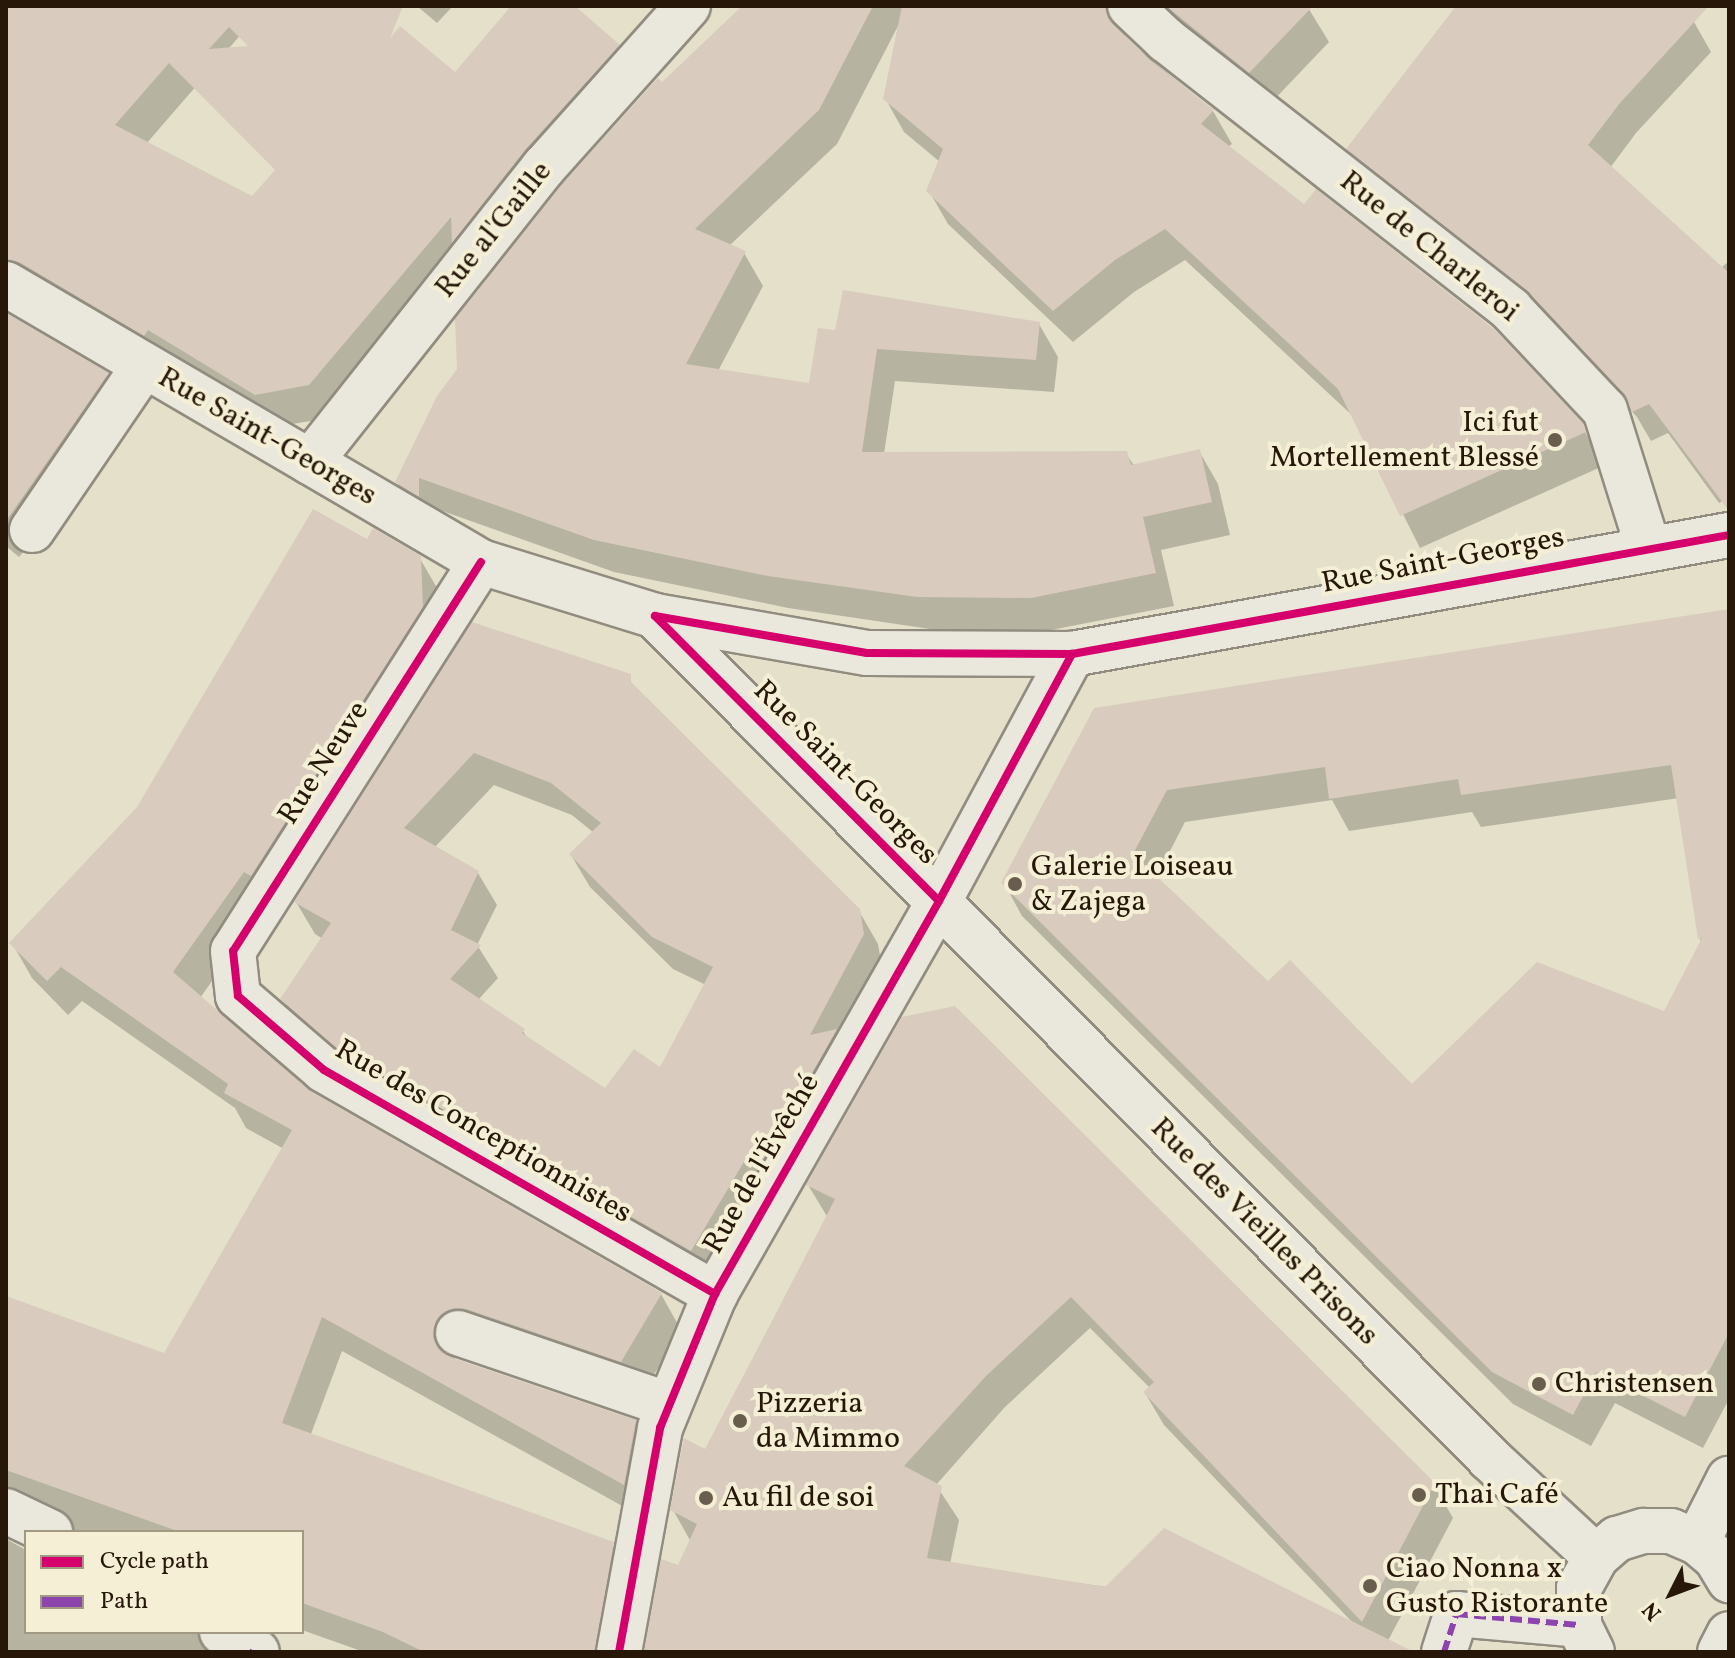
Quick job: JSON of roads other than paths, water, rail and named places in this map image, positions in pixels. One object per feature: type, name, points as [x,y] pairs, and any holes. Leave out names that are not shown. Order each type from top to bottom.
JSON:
[{"type":"street","name":"Rue al'Gaille","points":[[310,462],[544,167],[688,6]]},
{"type":"street","name":"Rue de Charleroi","points":[[1130,6],[1166,40],[1511,310],[1605,410],[1648,547]]},
{"type":"street","name":"Rue Saint-Georges","points":[[6,284],[481,562],[655,616],[867,653],[1072,654],[1648,547],[1729,535]]},
{"type":"street","name":"Rue Saint-Georges","points":[[32,530],[144,366]]},
{"type":"street","name":"Rue Neuve","points":[[238,996],[233,951],[481,562]]},
{"type":"street","name":"Rue Saint-Georges","points":[[655,616],[939,901],[1072,654]]},
{"type":"street","name":"Rue de l'Évêché","points":[[619,1652],[667,1404],[715,1294],[939,901]]},
{"type":"street","name":"Rue des Vieilles Prisons","points":[[939,901],[1489,1458],[1596,1557]]},
{"type":"street","name":"Rue des Conceptionnistes","points":[[238,996],[324,1070],[715,1294]]},
{"type":"street","points":[[458,1333],[667,1404]]},
{"type":"street","points":[[1697,1542],[1729,1479]]},
{"type":"street","points":[[6,1511],[46,1530]]},
{"type":"street","points":[[1444,1652],[1456,1614],[1586,1638],[1579,1588],[1596,1557],[1617,1539],[1644,1531],[1671,1531],[1697,1542],[1716,1558],[1729,1580]]},
{"type":"street","points":[[1720,1652],[1729,1634]]},
{"type":"place","name":"Ici fut Mortellement Blessé","points":[[1555,440]]},
{"type":"place","name":"Galerie Loiseau & Zajega","points":[[1015,884]]},
{"type":"place","name":"Christensen","points":[[1539,1384]]},
{"type":"place","name":"Pizzeria da Mimmo","points":[[740,1421]]},
{"type":"place","name":"Thai Café","points":[[1419,1495]]},
{"type":"place","name":"Au fil de soi","points":[[706,1498]]},
{"type":"place","name":"Ciao Nonna x Gusto Ristorante","points":[[1370,1586]]}]
